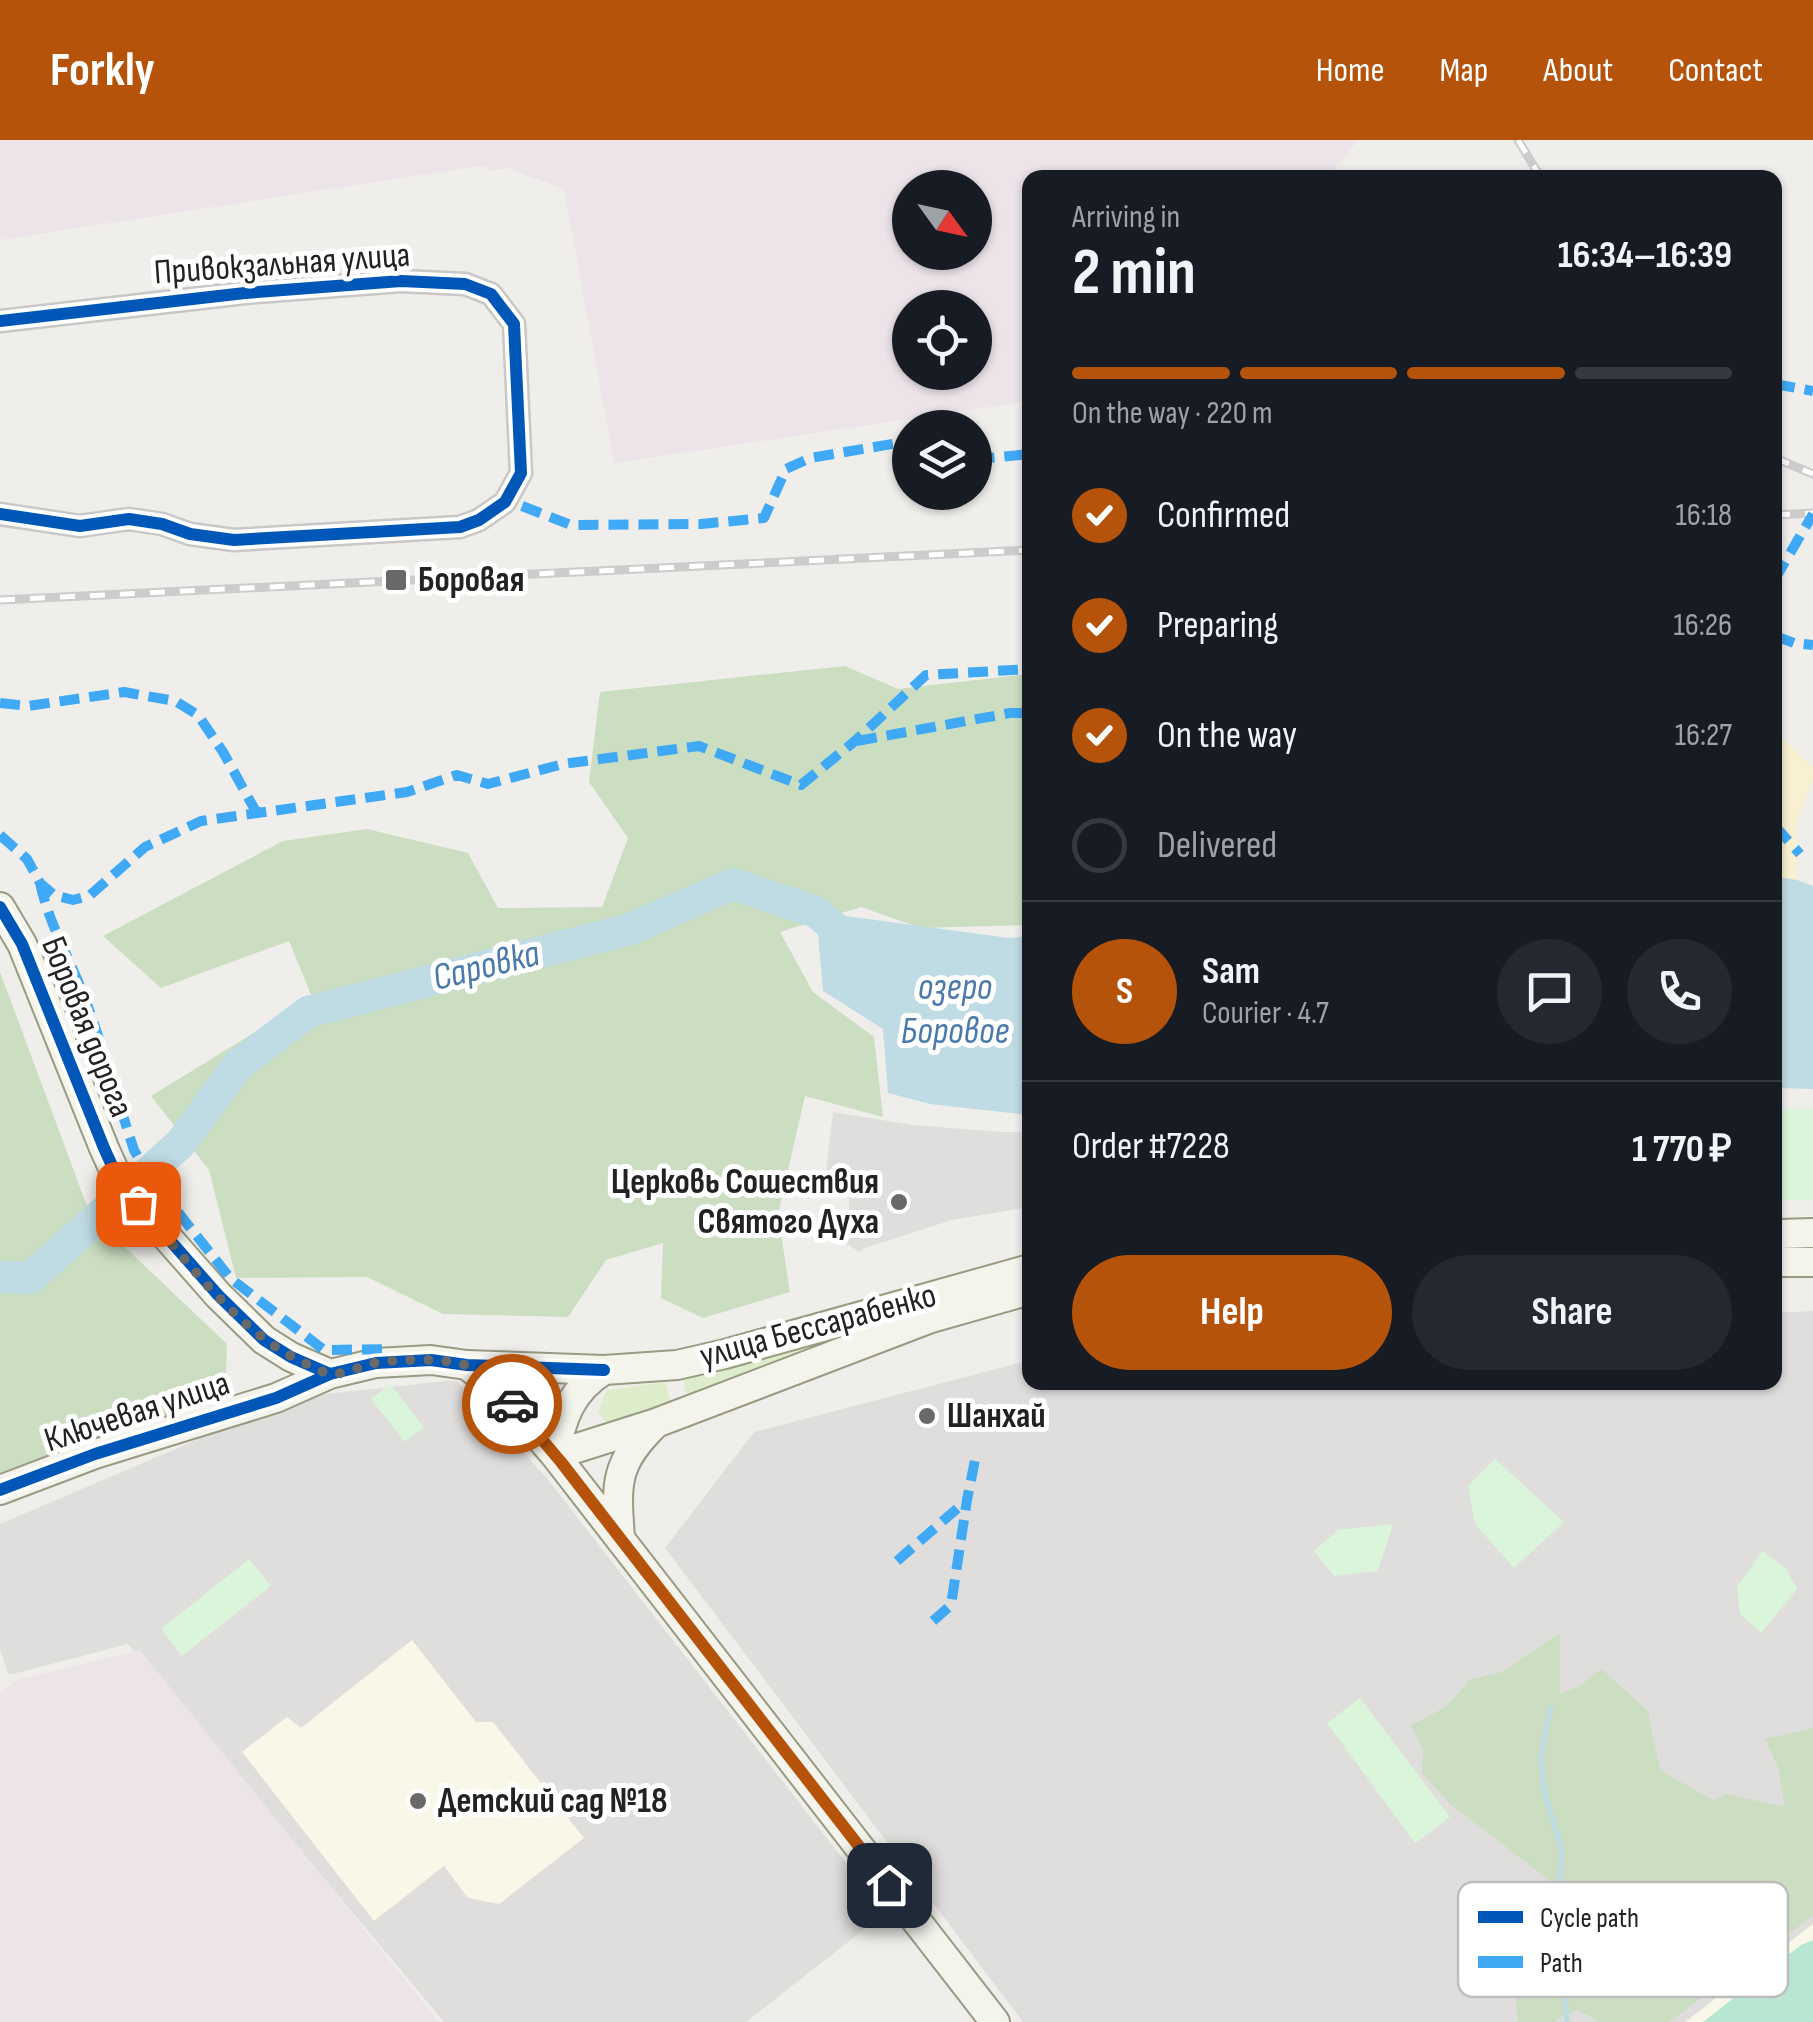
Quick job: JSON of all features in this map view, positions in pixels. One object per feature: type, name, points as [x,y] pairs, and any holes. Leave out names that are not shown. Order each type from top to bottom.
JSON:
[{"type":"main road","name":"Боровая дорога","points":[[0,907],[22,944],[118,1179],[218,1295],[264,1340],[330,1374]]},
{"type":"main road","points":[[1782,1234],[1813,1233]]},
{"type":"main road","points":[[1782,1262],[1813,1262]]},
{"type":"main road","name":"улица Бессарабенко","points":[[467,1365],[604,1370],[677,1365],[1022,1271]]},
{"type":"main road","name":"улица Бессарабенко","points":[[555,1456],[656,1423],[932,1318],[1022,1292]]},
{"type":"main road","name":"Ключевая улица","points":[[0,1490],[95,1454],[276,1398],[330,1374],[402,1360],[467,1365]]},
{"type":"main road","points":[[467,1365],[500,1392],[555,1456],[995,2022]]},
{"type":"main road","points":[[555,1456],[558,1434],[574,1395],[587,1380],[604,1370]]},
{"type":"main road","points":[[620,1539],[620,1470],[636,1442],[656,1423]]},
{"type":"street","name":"Привокзальная улица","points":[[0,321],[246,292],[401,281],[466,284],[491,294],[514,324],[521,473],[505,502],[480,520],[460,527],[234,540],[128,519],[80,526],[0,514]]},
{"type":"shaded area","points":[[0,140],[1358,140],[1334,170],[1022,170],[1022,402],[970,410],[892,410],[892,422],[614,463],[564,189],[507,168],[488,171],[486,165],[0,240]]},
{"type":"shaded area","points":[[833,1112],[913,1125],[1022,1132],[1022,1208],[952,1220],[859,1252],[847,1244],[850,1189],[824,1187]]},
{"type":"shaded area","points":[[1813,1311],[1813,2022],[1023,2022],[665,1548],[754,1432],[1022,1362],[1022,1390],[1782,1390],[1782,1313]]},
{"type":"shaded area","points":[[456,1380],[546,1477],[885,1913],[746,2022],[444,2022],[128,1644],[9,1675],[0,1650],[0,1524],[297,1397]]},
{"type":"shaded area","name":"Детский сад №18","points":[[412,1640],[476,1722],[493,1722],[584,1838],[499,1904],[468,1898],[444,1866],[374,1921],[242,1752],[287,1717],[301,1728]]},
{"type":"shaded area","points":[[140,1650],[439,2022],[0,2022],[0,1694],[16,1680]]},
{"type":"shaded area","points":[[1813,1924],[1813,2022],[1685,2022],[1718,1997],[1788,1997],[1788,1943]]},
{"type":"green space","points":[[845,666],[898,689],[1022,675],[1022,925],[921,928],[861,907],[780,932],[813,992],[874,1037],[883,1117],[805,1096],[778,1214],[790,1292],[703,1318],[661,1298],[663,1243],[606,1260],[568,1317],[443,1314],[367,1277],[236,1278],[209,1170],[151,1096],[312,997],[289,941],[161,988],[103,936],[283,841],[367,829],[468,853],[498,908],[602,907],[628,838],[589,782],[600,692]]},
{"type":"green space","points":[[0,972],[90,1214],[227,1344],[225,1404],[0,1480]]},
{"type":"green space","points":[[1782,1109],[1813,1109],[1813,1200],[1782,1200]]},
{"type":"green space","points":[[991,1284],[689,1403],[683,1380]]},
{"type":"green space","points":[[665,1382],[673,1408],[610,1427],[598,1412],[607,1390]]},
{"type":"green space","points":[[390,1384],[424,1427],[405,1442],[371,1399]]},
{"type":"green space","points":[[1495,1459],[1564,1522],[1514,1568],[1475,1524],[1468,1486]]},
{"type":"green space","points":[[1393,1524],[1378,1571],[1334,1576],[1314,1551],[1338,1530]]},
{"type":"green space","points":[[1762,1551],[1786,1569],[1797,1589],[1761,1633],[1740,1614],[1737,1587]]},
{"type":"green space","points":[[249,1559],[271,1586],[182,1656],[161,1629]]},
{"type":"green space","points":[[1560,1633],[1560,1694],[1578,1687],[1602,1669],[1648,1711],[1660,1770],[1713,1800],[1726,1794],[1785,1807],[1778,1768],[1765,1739],[1813,1728],[1813,1916],[1788,1934],[1788,1882],[1548,1882],[1450,1804],[1422,1773],[1423,1749],[1410,1725],[1443,1707],[1469,1680],[1502,1672]]},
{"type":"green space","points":[[1360,1698],[1450,1817],[1415,1843],[1327,1723]]},
{"type":"green space","points":[[1813,1940],[1813,2022],[1703,2022],[1735,1997],[1788,1997],[1788,1955]]},
{"type":"green space","points":[[1703,1997],[1669,2022],[1600,2022],[1578,2010],[1555,2022],[1518,2022],[1516,2000]]},
{"type":"sand","points":[[1782,738],[1813,767],[1813,779],[1796,825],[1797,880],[1782,878]]},
{"type":"water","points":[[1782,878],[1813,886],[1813,1089],[1782,1088]]},
{"type":"water","name":"озеро Боровое","points":[[816,912],[1022,937],[1022,1114],[930,1104],[888,1093],[883,1029],[823,991]]},
{"type":"waterway","name":"Саровка","points":[[0,1277],[30,1278],[180,1144],[238,1065],[308,1012],[630,929],[733,884],[816,912],[847,938]]},
{"type":"waterway","points":[[1551,1707],[1541,1755],[1543,1787],[1562,1850],[1560,1882]]},
{"type":"waterway","points":[[1565,1997],[1567,2022]]},
{"type":"railway","points":[[1518,140],[1536,170]]},
{"type":"railway","points":[[1782,461],[1813,474]]},
{"type":"railway","points":[[1782,515],[1813,513]]},
{"type":"railway","points":[[0,600],[1022,550]]},
{"type":"marked path","points":[[1782,385],[1813,391]]},
{"type":"marked path","points":[[522,506],[571,525],[701,524],[764,518],[786,469],[810,458],[892,444]]},
{"type":"marked path","points":[[992,458],[1022,455]]},
{"type":"marked path","points":[[1782,567],[1813,514]]},
{"type":"marked path","points":[[1782,639],[1813,645]]},
{"type":"marked path","points":[[0,835],[27,859],[40,883],[54,895],[73,900],[89,896],[145,847],[201,821],[407,792],[457,775],[488,784],[563,764],[699,746],[801,785],[926,675],[1022,669]]},
{"type":"marked path","points":[[0,703],[28,706],[124,692],[175,701],[198,715],[261,814]]},
{"type":"marked path","points":[[857,741],[1022,713]]},
{"type":"marked path","points":[[1782,834],[1800,854]]},
{"type":"marked path","points":[[40,883],[52,923],[95,1026],[134,1150],[147,1173],[230,1278],[324,1350],[391,1349]]},
{"type":"marked path","points":[[933,1621],[951,1605],[976,1455]]},
{"type":"marked path","points":[[897,1561],[967,1500]]},
{"type":"cycle path","points":[[0,321],[245,293],[401,281],[465,284],[491,294],[514,324],[521,473],[505,502],[479,520],[460,527],[234,540],[129,519],[80,526],[0,514]]},
{"type":"cycle path","points":[[0,907],[22,944],[118,1179],[218,1295],[264,1340],[330,1374]]},
{"type":"cycle path","points":[[0,1490],[95,1454],[276,1398],[330,1374],[376,1363],[431,1360],[604,1370]]},
{"type":"way so far","points":[[138,1204],[218,1295],[264,1340],[291,1357],[330,1374],[402,1360],[467,1365],[512,1404]]},
{"type":"place","name":"Боровая","points":[[396,580]]},
{"type":"place","name":"Церковь Сошествия Святого Духа","points":[[899,1202]]},
{"type":"place","name":"Шанхай","points":[[927,1416]]},
{"type":"place","name":"Детский сад №18","points":[[418,1801]]},
{"type":"route","points":[[512,1404],[889,1885]]}]
